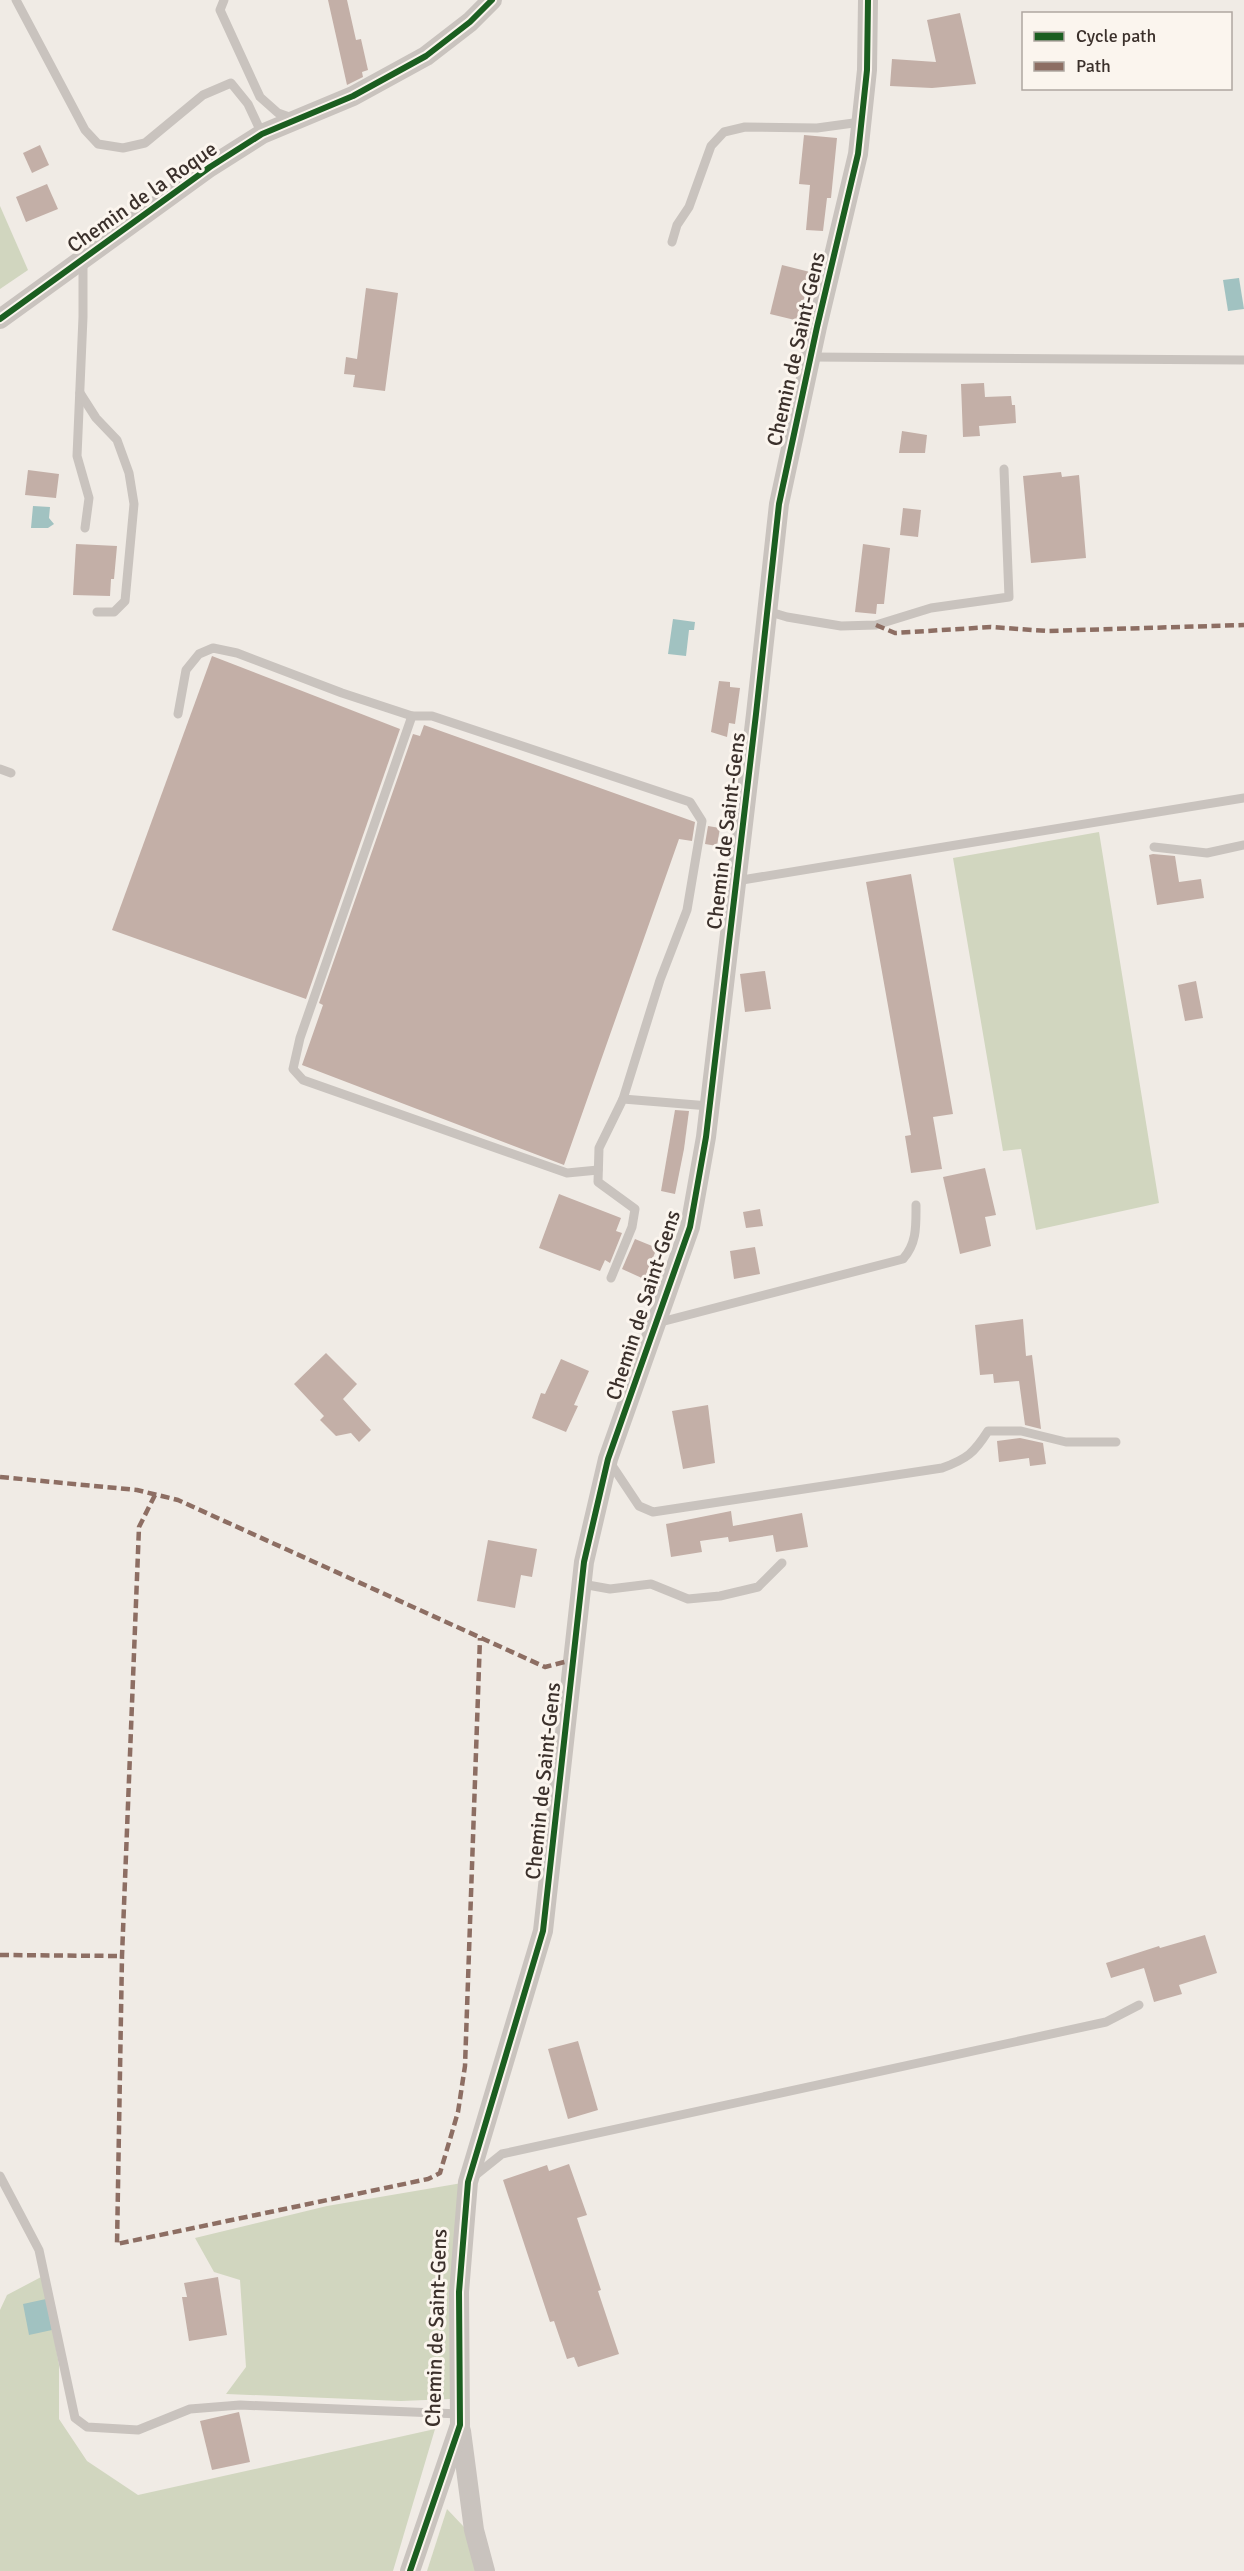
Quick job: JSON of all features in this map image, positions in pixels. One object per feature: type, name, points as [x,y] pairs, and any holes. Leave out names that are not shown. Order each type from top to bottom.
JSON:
[{"type":"street","name":"Chemin de la Roque","points":[[0,319],[210,167],[262,135],[353,96],[426,56],[470,22],[492,0]]},
{"type":"street","name":"Chemin de Saint-Gens","points":[[411,2571],[460,2420],[459,2292],[468,2182],[543,1931],[582,1584],[608,1459],[690,1227],[709,1106],[779,504],[810,357],[858,153],[867,70],[868,0]]},
{"type":"street","points":[[460,2420],[474,2530],[485,2571]]},
{"type":"lane","points":[[16,0],[85,130],[98,144],[123,148],[145,143],[203,95],[231,83],[248,104],[262,135]]},
{"type":"lane","points":[[224,0],[220,10],[260,97],[278,113],[297,120]]},
{"type":"lane","points":[[672,242],[676,225],[689,207],[711,146],[724,132],[745,127],[817,128],[861,122]]},
{"type":"lane","points":[[83,258],[77,456],[89,498],[85,528]]},
{"type":"lane","points":[[810,357],[1244,360]]},
{"type":"lane","points":[[80,393],[96,418],[117,440],[129,473],[134,504],[125,601],[114,612],[97,612]]},
{"type":"lane","points":[[767,611],[787,617],[841,626],[876,625],[931,608],[1009,597],[1004,469]]},
{"type":"lane","points":[[178,714],[186,670],[199,654],[213,648],[237,653],[342,693],[412,716],[432,716],[690,802],[702,820],[687,910],[660,980],[623,1099],[599,1148],[598,1182],[635,1209],[632,1227],[611,1278]]},
{"type":"lane","points":[[412,716],[300,1038],[293,1069],[303,1080],[567,1173],[598,1170]]},
{"type":"lane","points":[[0,769],[11,773]]},
{"type":"lane","points":[[736,881],[1244,798]]},
{"type":"lane","points":[[1154,847],[1206,853],[1244,845]]},
{"type":"lane","points":[[623,1099],[709,1106]]},
{"type":"lane","points":[[657,1323],[903,1259],[912,1249],[916,1232],[916,1205]]},
{"type":"lane","points":[[608,1459],[639,1506],[653,1512],[942,1468],[962,1461],[976,1451],[988,1431],[1020,1431],[1066,1442],[1116,1442]]},
{"type":"lane","points":[[582,1584],[610,1590],[651,1584],[688,1599],[720,1596],[758,1587],[782,1563]]},
{"type":"lane","points":[[468,2182],[502,2154],[1106,2022],[1139,2005]]},
{"type":"lane","points":[[0,2176],[39,2250],[75,2418],[87,2427],[138,2430],[190,2409],[240,2405],[460,2420]]},
{"type":"green space","points":[[0,206],[28,270],[0,289]]},
{"type":"green space","points":[[1099,832],[1159,1203],[1036,1230],[1021,1149],[1003,1151],[953,858]]},
{"type":"green space","points":[[462,2183],[450,2399],[401,2401],[226,2394],[246,2367],[240,2280],[214,2272],[195,2238],[327,2206]]},
{"type":"green space","points":[[43,2276],[59,2365],[59,2419],[87,2461],[138,2495],[435,2429],[393,2571],[0,2571],[0,2310],[7,2295]]},
{"type":"green space","points":[[447,2509],[464,2527],[476,2571],[427,2571]]},
{"type":"water","points":[[1239,278],[1244,309],[1228,311],[1223,280]]},
{"type":"water","points":[[33,506],[50,507],[49,518],[54,524],[48,528],[31,528]]},
{"type":"water","points":[[673,619],[695,622],[694,630],[689,630],[686,656],[668,654]]},
{"type":"water","points":[[46,2299],[52,2330],[29,2335],[23,2304]]},
{"type":"building","points":[[328,0],[347,0],[356,40],[361,39],[368,70],[362,72],[363,77],[347,85]]},
{"type":"building","points":[[960,13],[976,84],[932,88],[890,86],[892,59],[936,62],[927,20]]},
{"type":"building","points":[[804,135],[837,138],[831,198],[827,198],[823,231],[806,230],[810,185],[799,184]]},
{"type":"building","points":[[40,145],[49,165],[32,173],[23,153]]},
{"type":"building","points":[[47,184],[58,209],[26,222],[16,197]]},
{"type":"building","points":[[782,265],[810,272],[799,321],[770,314]]},
{"type":"building","points":[[366,288],[398,293],[385,391],[353,387],[355,375],[344,374],[346,357],[357,359]]},
{"type":"building","points":[[984,383],[985,397],[1011,396],[1012,405],[1015,405],[1016,423],[979,426],[980,436],[963,437],[961,384]]},
{"type":"building","points":[[902,431],[927,435],[925,453],[899,453]]},
{"type":"building","points":[[28,470],[59,474],[56,498],[25,495]]},
{"type":"building","points":[[1061,472],[1062,477],[1079,475],[1086,558],[1031,563],[1023,476]]},
{"type":"building","points":[[903,508],[921,510],[918,537],[900,535]]},
{"type":"building","points":[[76,544],[117,546],[110,596],[73,595]]},
{"type":"building","points":[[863,544],[890,548],[884,604],[877,604],[876,614],[855,612]]},
{"type":"building","points":[[212,656],[400,729],[306,999],[112,930]]},
{"type":"building","points":[[719,681],[730,682],[730,687],[740,688],[735,724],[729,723],[727,737],[711,732]]},
{"type":"building","points":[[424,725],[695,822],[692,841],[679,839],[564,1165],[302,1065],[323,1005],[319,1003],[413,734],[420,736]]},
{"type":"building","points":[[708,826],[720,828],[717,846],[705,844]]},
{"type":"building","points":[[1149,855],[1175,856],[1179,882],[1201,879],[1204,898],[1157,905]]},
{"type":"building","points":[[911,874],[953,1114],[933,1117],[942,1169],[911,1173],[905,1136],[911,1135],[866,882]]},
{"type":"building","points":[[765,971],[771,1009],[745,1012],[740,974]]},
{"type":"building","points":[[1196,981],[1203,1018],[1185,1021],[1178,985]]},
{"type":"building","points":[[675,1110],[689,1111],[675,1194],[661,1191]]},
{"type":"building","points":[[985,1168],[996,1215],[985,1217],[991,1246],[960,1254],[943,1177]]},
{"type":"building","points":[[559,1194],[621,1218],[616,1231],[622,1233],[610,1263],[605,1260],[600,1271],[539,1248]]},
{"type":"building","points":[[760,1209],[763,1226],[746,1228],[743,1212]]},
{"type":"building","points":[[635,1239],[657,1248],[644,1279],[622,1269]]},
{"type":"building","points":[[755,1247],[760,1274],[734,1279],[730,1251]]},
{"type":"building","points":[[1023,1319],[1026,1356],[1032,1355],[1041,1429],[1025,1425],[1019,1381],[994,1383],[993,1374],[980,1375],[975,1325]]},
{"type":"building","points":[[326,1353],[357,1384],[343,1399],[371,1430],[359,1442],[351,1433],[336,1436],[320,1420],[324,1416],[294,1384]]},
{"type":"building","points":[[561,1359],[589,1371],[574,1405],[578,1406],[566,1432],[532,1418],[541,1393],[545,1394]]},
{"type":"building","points":[[708,1405],[715,1463],[683,1469],[672,1411]]},
{"type":"building","points":[[1020,1438],[1043,1443],[1046,1464],[1030,1466],[1029,1458],[999,1462],[997,1441]]},
{"type":"building","points":[[731,1511],[733,1526],[802,1513],[808,1547],[776,1552],[773,1535],[729,1542],[728,1537],[700,1541],[702,1552],[671,1557],[666,1524]]},
{"type":"building","points":[[488,1540],[537,1549],[532,1577],[521,1575],[515,1608],[477,1601]]},
{"type":"building","points":[[1205,1935],[1217,1973],[1179,1985],[1182,1994],[1154,2002],[1144,1968],[1111,1978],[1106,1963],[1159,1946],[1160,1948]]},
{"type":"building","points":[[578,2041],[598,2110],[568,2119],[548,2049]]},
{"type":"building","points":[[569,2164],[587,2215],[577,2218],[619,2354],[578,2367],[574,2357],[567,2359],[554,2321],[550,2322],[503,2180],[547,2165],[549,2171]]},
{"type":"building","points":[[218,2277],[227,2335],[189,2341],[182,2297],[187,2297],[184,2283]]},
{"type":"building","points":[[239,2412],[250,2462],[212,2470],[200,2421]]},
{"type":"marked path","points":[[876,625],[895,633],[991,627],[1047,631],[1244,625]]},
{"type":"marked path","points":[[0,1477],[137,1490],[178,1500],[545,1667],[572,1660]]},
{"type":"marked path","points":[[155,1495],[139,1527],[122,1956],[117,2244],[428,2179],[440,2173],[458,2112],[465,2066],[480,1638]]},
{"type":"marked path","points":[[0,1955],[122,1956]]},
{"type":"cycle path","points":[[0,319],[210,167],[262,134],[353,96],[426,56],[470,22],[492,0]]},
{"type":"cycle path","points":[[410,2571],[460,2425],[459,2292],[468,2182],[543,1931],[584,1562],[608,1459],[690,1227],[706,1137],[779,504],[817,327],[858,154],[867,70],[868,0]]}]
